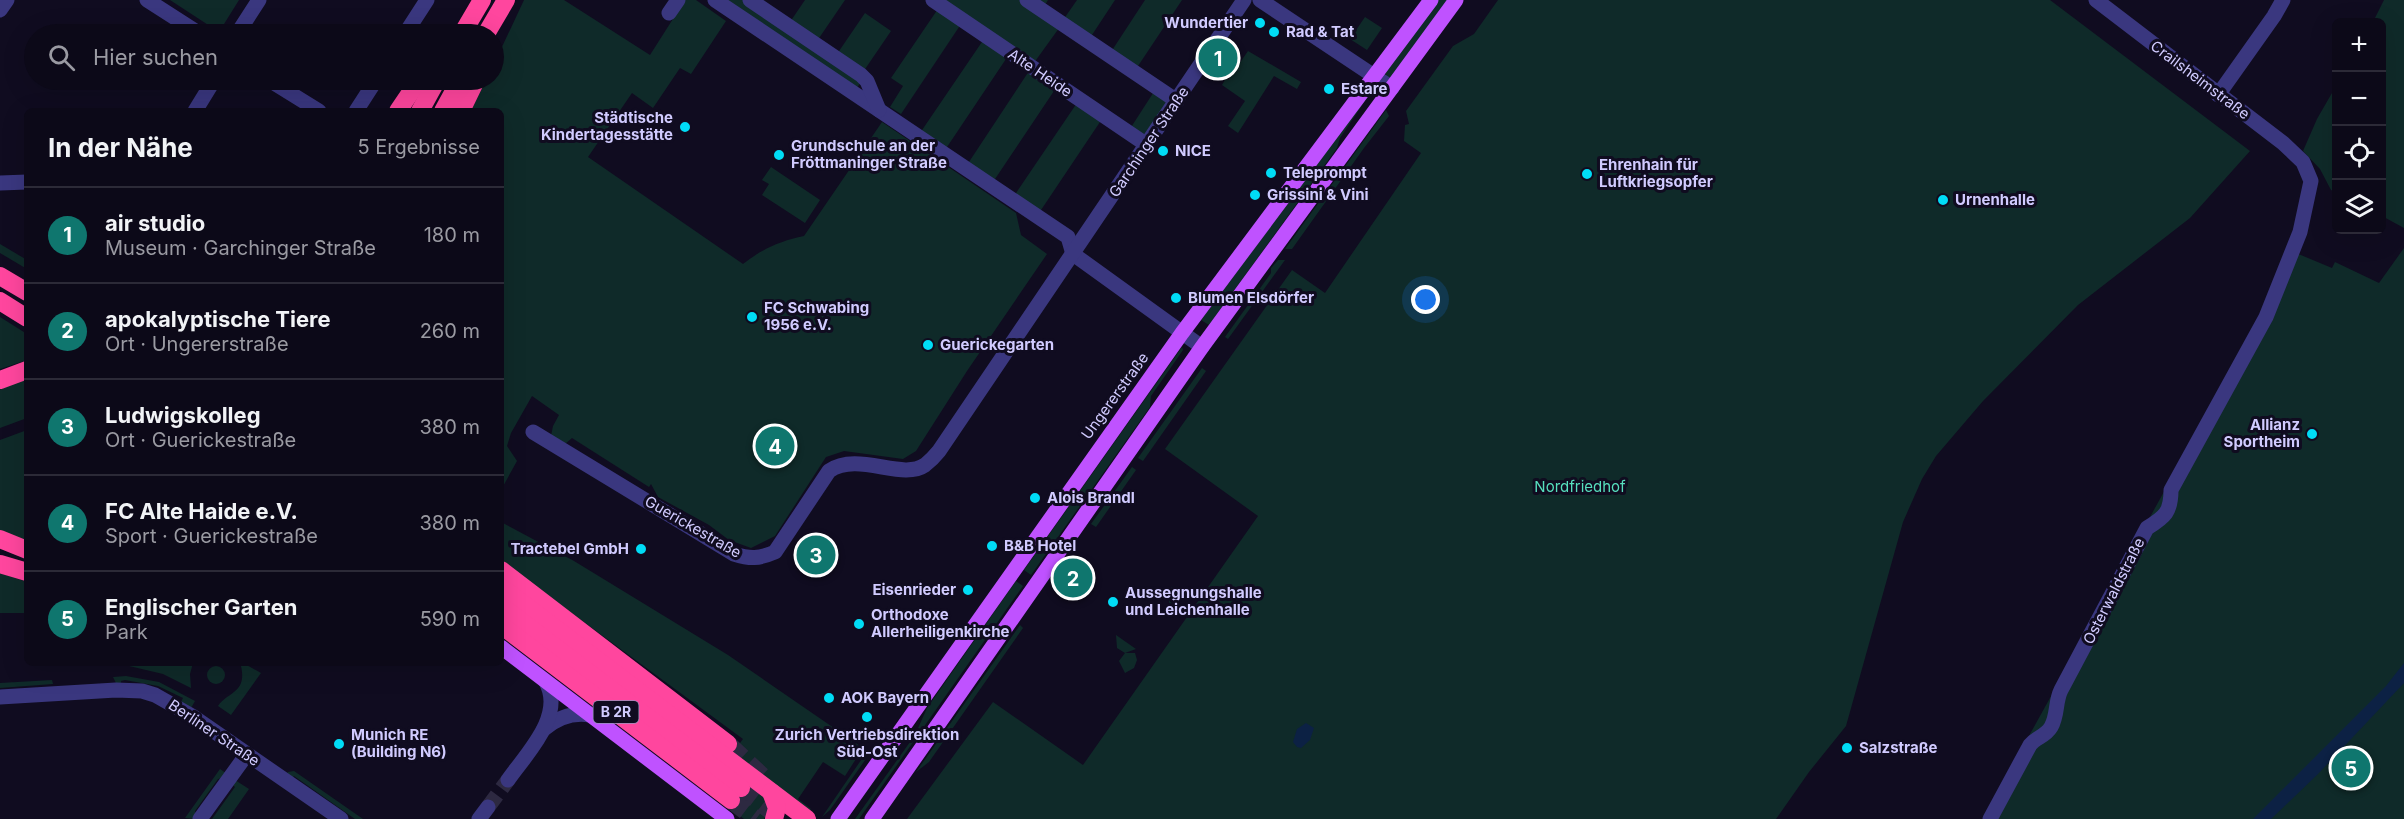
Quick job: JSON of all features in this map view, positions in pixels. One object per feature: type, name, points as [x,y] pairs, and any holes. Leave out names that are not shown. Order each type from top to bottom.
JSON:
[{"type":"highway","points":[[468,24],[482,0]]},
{"type":"highway","points":[[492,24],[506,0]]},
{"type":"highway","points":[[465,24],[472,18]]},
{"type":"highway","points":[[400,108],[412,90]]},
{"type":"highway","points":[[422,108],[432,90]]},
{"type":"highway","points":[[445,108],[455,90]]},
{"type":"highway","points":[[462,108],[471,90]]},
{"type":"highway","points":[[0,276],[24,290]]},
{"type":"highway","points":[[0,301],[24,316]]},
{"type":"highway","points":[[0,311],[24,323]]},
{"type":"highway","points":[[0,380],[24,371]]},
{"type":"highway","points":[[0,539],[24,549]]},
{"type":"highway","points":[[0,564],[24,571]]},
{"type":"highway","points":[[504,572],[729,746]]},
{"type":"highway","points":[[504,589],[807,819]]},
{"type":"highway","name":"B 2R","points":[[504,608],[736,794],[504,627]]},
{"type":"highway","points":[[771,792],[776,805],[774,819]]},
{"type":"main road","name":"Ungererstraße","points":[[838,819],[1182,333],[1431,0]]},
{"type":"main road","points":[[872,819],[1202,347],[1456,0]]},
{"type":"main road","points":[[504,650],[727,819]]},
{"type":"street","points":[[0,10],[6,0]]},
{"type":"street","points":[[147,0],[184,24]]},
{"type":"street","points":[[243,24],[259,0]]},
{"type":"street","points":[[411,24],[427,0]]},
{"type":"street","points":[[715,0],[1068,237],[1073,254],[1202,347]]},
{"type":"street","points":[[750,0],[861,75],[867,81],[879,110]]},
{"type":"street","name":"Alte Heide","points":[[933,0],[1147,145]]},
{"type":"street","points":[[1027,0],[1177,101]]},
{"type":"street","name":"Garchinger Straße","points":[[1073,254],[1244,0]]},
{"type":"street","points":[[1260,0],[1392,88]]},
{"type":"street","name":"Crailsheimstraße","points":[[2096,0],[2283,143],[2303,162]]},
{"type":"street","points":[[2218,95],[2283,0]]},
{"type":"street","points":[[197,108],[208,90]]},
{"type":"street","points":[[285,90],[314,108]]},
{"type":"street","points":[[358,108],[370,90]]},
{"type":"street","name":"Osterwaldstraße","points":[[1990,819],[2030,746],[2035,739],[2044,736],[2052,726],[2058,708],[2056,699],[2100,621],[2147,528],[2165,517],[2171,503],[2171,490],[2266,317],[2300,232],[2307,206],[2311,181],[2303,162]]},
{"type":"street","points":[[0,183],[24,182]]},
{"type":"street","name":"Guerickestraße","points":[[533,432],[734,554],[747,558],[761,558],[775,552],[829,471],[838,465],[850,463],[909,469],[924,466],[939,451],[1073,254]]},
{"type":"street","points":[[508,780],[544,729],[549,717],[551,702],[546,682]]},
{"type":"street","name":"Berliner Straße","points":[[0,697],[116,690],[142,692],[161,698],[192,716],[341,819]]},
{"type":"street","points":[[544,729],[554,721],[569,715],[590,715]]},
{"type":"street","points":[[200,819],[247,754]]},
{"type":"green space","points":[[170,0],[239,0],[224,24],[207,24]]},
{"type":"green space","name":"FC Schwabing 1956 e.V.","points":[[524,0],[564,0],[650,55],[685,0],[696,0],[726,21],[691,74],[680,68],[653,108],[632,93],[588,157],[743,264],[772,246],[804,236],[882,122],[1016,213],[1021,235],[1047,254],[967,371],[916,451],[903,459],[844,451],[826,457],[775,536],[751,548],[729,540],[709,525],[658,497],[651,484],[649,487],[572,438],[565,444],[551,436],[559,415],[532,396],[511,433],[507,446],[517,461],[504,485],[504,108],[472,108],[481,90],[504,90],[504,43]]},
{"type":"green space","points":[[726,0],[744,0],[862,80],[857,88]]},
{"type":"green space","points":[[805,0],[845,0],[815,44],[788,25]]},
{"type":"green space","points":[[944,0],[1048,0],[1042,10],[1061,23],[1077,0],[1115,0],[1088,41],[1062,24],[1031,67],[1058,85],[991,185],[965,168],[1031,68],[1010,53],[943,153],[918,136],[986,36],[963,21],[901,114],[890,107],[903,86],[891,78]]},
{"type":"green space","points":[[1145,0],[1182,0],[1134,72],[1109,55]]},
{"type":"green space","points":[[1438,0],[1448,0],[1388,78],[1385,73]]},
{"type":"green space","name":"Nordfriedhof","points":[[1498,0],[2050,0],[2250,151],[2190,218],[2078,305],[1983,401],[1936,456],[1922,479],[1903,522],[1846,726],[1809,772],[1776,819],[907,819],[993,702],[1083,765],[1258,516],[1165,449],[1292,270],[1325,293],[1421,153],[1404,141],[1405,125],[1409,124],[1406,111],[1453,46],[1474,34]]},
{"type":"green space","points":[[2384,0],[2404,0],[2404,228],[2386,218],[2386,18],[2375,18]]},
{"type":"green space","points":[[865,13],[891,31],[861,75],[835,57]]},
{"type":"green space","points":[[1365,17],[1382,28],[1367,50],[1350,39]]},
{"type":"green space","points":[[1248,51],[1301,82],[1297,89],[1274,76],[1238,133],[1228,126],[1245,101],[1222,85]]},
{"type":"green space","points":[[1157,87],[1177,101],[1147,145],[1128,132]]},
{"type":"green space","points":[[1371,92],[1340,138],[1337,148],[1209,325],[1201,320]]},
{"type":"green space","points":[[2332,93],[2332,191],[2320,169],[2303,151]]},
{"type":"green space","points":[[1079,100],[1104,116],[1037,216],[1012,199]]},
{"type":"green space","points":[[1386,110],[1389,116],[1292,249],[1285,249]]},
{"type":"green space","points":[[771,167],[820,200],[805,223],[762,195],[769,184],[762,180]]},
{"type":"green space","points":[[0,244],[24,258],[24,267],[0,253]]},
{"type":"green space","points":[[2404,248],[2404,819],[1983,819],[2296,253],[2332,268],[2335,262],[2379,283]]},
{"type":"green space","points":[[1278,260],[1285,260],[1228,339],[1225,337]]},
{"type":"green space","points":[[0,317],[24,332],[24,361],[0,369]]},
{"type":"green space","points":[[1182,347],[1183,350],[1151,396],[1150,407],[1031,575],[1024,570]]},
{"type":"green space","points":[[1202,368],[1206,371],[1143,461],[1138,458]]},
{"type":"green space","points":[[24,376],[24,419],[0,428],[0,386]]},
{"type":"green space","points":[[24,431],[24,545],[0,534],[0,440]]},
{"type":"green space","points":[[1132,467],[1136,470],[1096,527],[1091,524]]},
{"type":"green space","points":[[504,524],[574,561],[728,655],[863,748],[845,776],[823,762],[798,799],[811,809],[808,812],[731,755],[743,739],[504,563]]},
{"type":"green space","points":[[0,573],[24,581],[24,613],[0,613]]},
{"type":"green space","points":[[1016,581],[1023,586],[859,819],[855,819],[915,735],[927,708]]},
{"type":"green space","points":[[1182,586],[1185,593],[1183,600],[1170,605],[1167,594],[1171,587]]},
{"type":"green space","points":[[1020,625],[1023,628],[929,762],[916,772]]},
{"type":"green space","points":[[1116,635],[1136,649],[1125,653],[1117,648]]},
{"type":"green space","points":[[1125,653],[1135,653],[1137,660],[1134,668],[1125,673],[1119,661]]},
{"type":"green space","points":[[129,666],[192,666],[191,688],[163,674]]},
{"type":"green space","points":[[216,666],[222,669],[225,675],[222,681],[216,684],[210,681],[207,675],[210,669]]},
{"type":"green space","points":[[241,666],[248,666],[261,673],[231,715],[218,706],[239,687],[242,675]]},
{"type":"green space","points":[[126,676],[159,682],[195,701],[191,708],[181,702],[183,698],[158,686],[125,680],[121,681],[121,685],[117,685],[113,677]]},
{"type":"green space","points":[[52,680],[53,684],[0,688],[0,683]]},
{"type":"green space","points":[[868,750],[870,753],[830,810],[822,817]]},
{"type":"green space","points":[[220,769],[227,774],[218,779],[195,811],[197,816],[195,819],[185,818]]},
{"type":"green space","points":[[294,771],[363,819],[355,819],[294,776],[292,779],[286,775]]},
{"type":"green space","points":[[235,780],[249,789],[228,819],[212,819],[235,787],[232,784]]},
{"type":"green space","points":[[747,783],[761,794],[767,803],[768,808],[764,819],[744,819],[729,808]]},
{"type":"water","points":[[2404,663],[2404,683],[2318,774],[2271,819],[2253,819],[2386,686]]},
{"type":"water","points":[[1306,723],[1314,728],[1310,740],[1301,748],[1297,747],[1293,742],[1297,729]]},
{"type":"tunnel","points":[[729,745],[763,777]]},
{"type":"tunnel","points":[[488,807],[508,780]]},
{"type":"tunnel","points":[[741,788],[782,819]]},
{"type":"tunnel","points":[[731,800],[756,819]]},
{"type":"place","name":"Wundertier","points":[[1260,23]]},
{"type":"place","name":"Rad & Tat","points":[[1274,32]]},
{"type":"place","name":"air studio","points":[[1218,58]]},
{"type":"place","name":"Estare","points":[[1329,89]]},
{"type":"place","name":"Städtische Kindertagesstätte","points":[[685,127]]},
{"type":"place","name":"NICE","points":[[1163,151]]},
{"type":"place","name":"Grundschule an der Fröttmaninger Straße","points":[[779,155]]},
{"type":"place","name":"Teleprompt","points":[[1271,173]]},
{"type":"place","name":"Ehrenhain für Luftkriegsopfer","points":[[1587,174]]},
{"type":"place","name":"Grissini & Vini","points":[[1255,195]]},
{"type":"place","name":"Urnenhalle","points":[[1943,200]]},
{"type":"place","name":"Blumen Elsdörfer","points":[[1176,298]]},
{"type":"place","name":"FC Schwabing 1956 e.V.","points":[[752,317]]},
{"type":"place","name":"Guerickegarten","points":[[928,345]]},
{"type":"place","name":"Allianz Sportheim","points":[[2312,434]]},
{"type":"place","name":"FC Alte Haide e.V.","points":[[775,446]]},
{"type":"place","name":"Alois Brandl","points":[[1035,498]]},
{"type":"place","name":"B&B Hotel","points":[[992,546]]},
{"type":"place","name":"Tractebel GmbH","points":[[641,549]]},
{"type":"place","name":"Ludwigskolleg","points":[[816,555]]},
{"type":"place","name":"apokalyptische Tiere","points":[[1073,578]]},
{"type":"place","name":"Eisenrieder","points":[[968,590]]},
{"type":"place","name":"Aussegnungshalle und Leichenhalle","points":[[1113,602]]},
{"type":"place","name":"Orthodoxe Allerheiligenkirche","points":[[859,624]]},
{"type":"place","name":"AOK Bayern","points":[[829,698]]},
{"type":"place","name":"Zurich Vertriebsdirektion Süd-Ost","points":[[867,717]]},
{"type":"place","name":"Munich RE (Building N6)","points":[[339,744]]},
{"type":"place","name":"Salzstraße","points":[[1847,748]]},
{"type":"place","name":"Englischer Garten","points":[[2351,768]]}]
